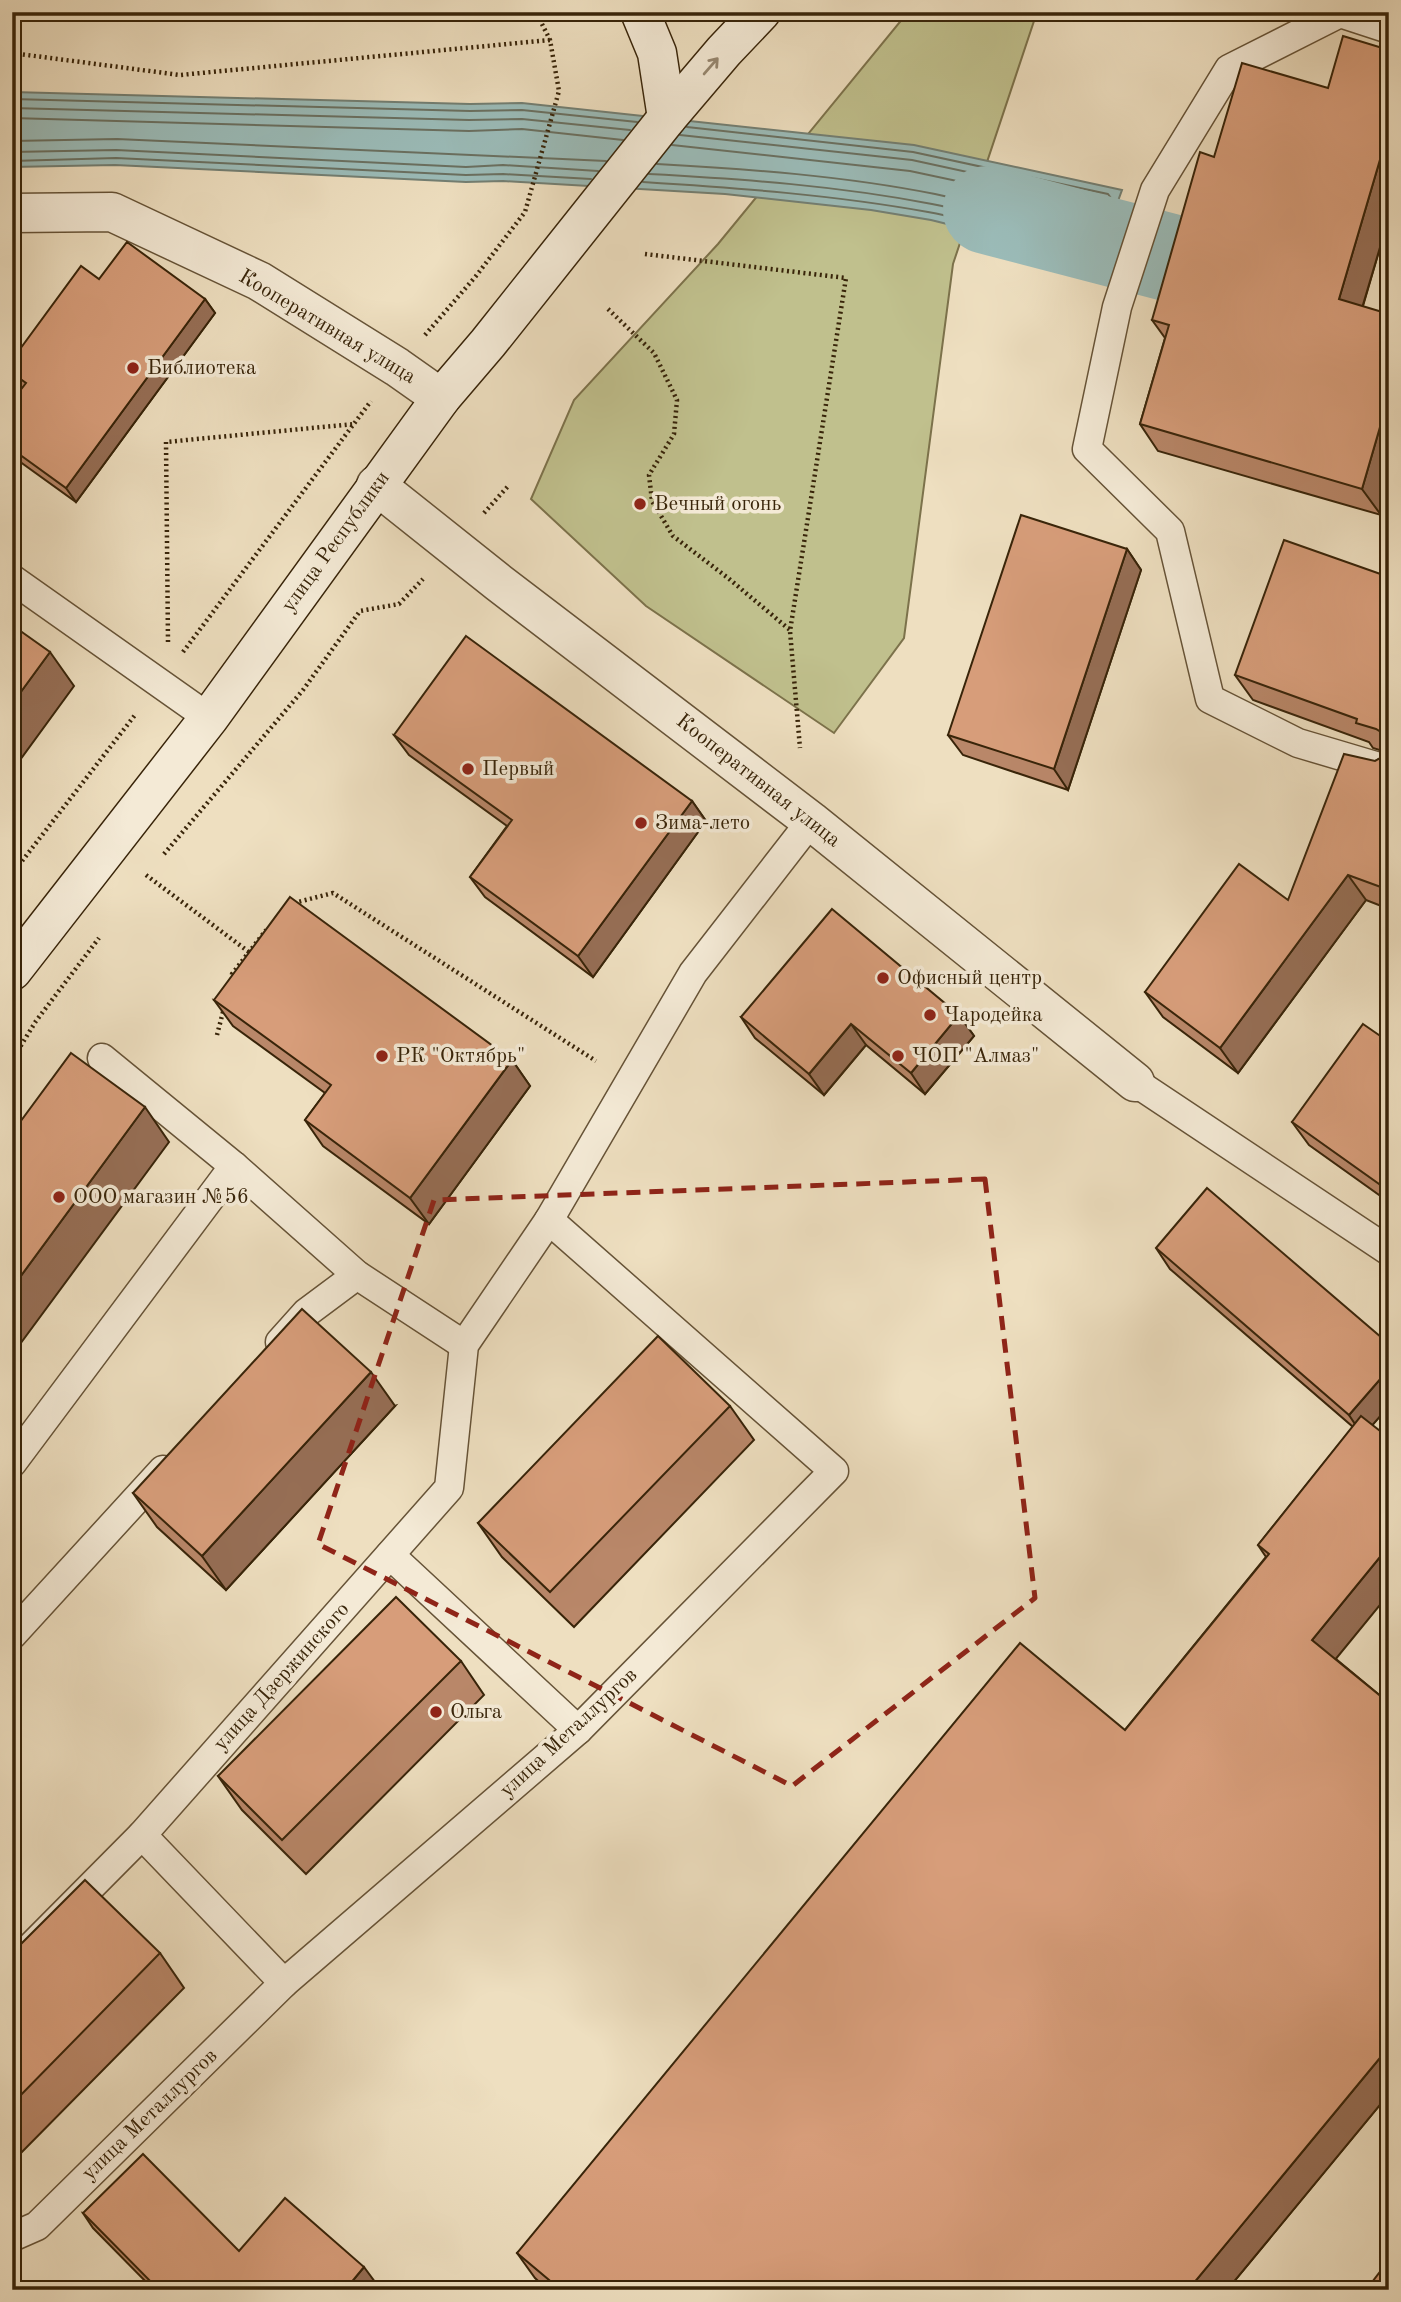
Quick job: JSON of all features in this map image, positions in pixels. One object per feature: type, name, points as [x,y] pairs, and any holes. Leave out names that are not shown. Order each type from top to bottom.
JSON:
[{"type":"street","points":[[640,12],[657,53],[667,118]]},
{"type":"street","name":"улица Республики","points":[[12,971],[209,718],[441,398],[667,118],[761,12]]},
{"type":"street","name":"Кооперативная улица","points":[[12,213],[112,212],[259,281],[397,366],[441,398]]},
{"type":"street","name":"Кооперативная улица","points":[[376,485],[811,821],[1135,1082]]},
{"type":"lane","points":[[1389,29],[1340,13],[1229,69],[1155,190],[1117,307],[1087,449],[1170,531],[1210,699],[1298,743],[1389,771]]},
{"type":"lane","points":[[12,579],[164,678],[209,718]]},
{"type":"lane","points":[[103,1058],[234,1166],[357,1275],[464,1345],[549,1220],[692,973],[811,821]]},
{"type":"lane","points":[[1135,1082],[1389,1251]]},
{"type":"lane","points":[[12,1463],[234,1166]]},
{"type":"lane","name":"улица Металлургов","points":[[12,2237],[37,2226],[284,1983],[578,1730],[834,1471],[549,1220]]},
{"type":"lane","points":[[260,1363],[306,1313],[357,1275]]},
{"type":"lane","name":"улица Дзержинского","points":[[12,1966],[142,1835],[449,1488],[464,1345]]},
{"type":"lane","points":[[12,1635],[177,1454]]},
{"type":"lane","points":[[390,1555],[578,1730]]},
{"type":"lane","points":[[142,1835],[284,1983]]},
{"type":"path","points":[[12,874],[164,678],[397,366],[475,276],[525,212],[559,91],[550,40],[537,12]]},
{"type":"path","points":[[12,54],[180,75],[550,40]]},
{"type":"path","points":[[645,254],[846,278],[790,631],[800,748]]},
{"type":"path","points":[[608,309],[654,353],[677,400],[674,434],[649,475],[652,501],[673,537],[728,578],[790,631]]},
{"type":"path","points":[[164,678],[166,442],[354,424]]},
{"type":"path","points":[[164,855],[303,690],[360,611],[399,604],[509,485]]},
{"type":"path","points":[[138,886],[155,865]]},
{"type":"path","points":[[146,875],[249,952]]},
{"type":"path","points":[[289,904],[333,893],[630,1082]]},
{"type":"path","points":[[229,986],[232,974],[274,921]]},
{"type":"path","points":[[12,1059],[36,1021],[107,927]]},
{"type":"path","points":[[217,1035],[226,998]]},
{"type":"highlighted area","points":[[985,1179],[1035,1598],[792,1786],[318,1544],[434,1200]]},
{"type":"green space","points":[[908,12],[1037,12],[953,264],[904,638],[834,733],[646,606],[531,499],[574,400],[718,244]]},
{"type":"water","points":[[12,92],[470,104],[522,103],[914,145],[1122,190],[1096,261],[931,220],[871,210],[725,194],[503,181],[466,182],[115,165],[12,167]]},
{"type":"building","points":[[1343,36],[1389,50],[1389,129],[1339,299],[1389,314],[1389,396],[1362,489],[1140,424],[1169,325],[1152,320],[1200,152],[1214,157],[1242,63],[1328,88]]},
{"type":"building","points":[[127,242],[205,299],[66,488],[12,449],[12,401],[26,383],[12,373],[12,360],[81,266],[99,279]]},
{"type":"building","points":[[1021,515],[1127,549],[1054,769],[948,735]]},
{"type":"building","points":[[1284,540],[1389,577],[1389,890],[1348,875],[1220,1048],[1145,992],[1239,864],[1288,900],[1344,754],[1375,761],[1387,750],[1388,742],[1384,734],[1356,723],[1357,719],[1235,675]]},
{"type":"building","points":[[12,625],[50,652],[12,704]]},
{"type":"building","points":[[466,636],[692,801],[578,956],[470,877],[512,820],[394,735]]},
{"type":"building","name":"РК \"Октябрь\"","points":[[290,897],[512,1060],[410,1198],[305,1120],[331,1085],[214,1000]]},
{"type":"building","points":[[832,909],[959,1015],[911,1073],[851,1024],[809,1074],[741,1017]]},
{"type":"building","points":[[1363,1024],[1389,1042],[1389,1191],[1292,1122]]},
{"type":"building","points":[[71,1053],[145,1107],[12,1288],[12,1133]]},
{"type":"building","points":[[1207,1188],[1389,1344],[1389,1369],[1349,1415],[1156,1248]]},
{"type":"building","points":[[302,1309],[371,1372],[202,1556],[133,1493]]},
{"type":"building","points":[[658,1336],[730,1406],[550,1592],[478,1523]]},
{"type":"building","points":[[1361,1416],[1389,1438],[1389,1546],[1312,1640],[1389,1703],[1389,2047],[1188,2290],[561,2290],[517,2253],[1020,1643],[1125,1730],[1269,1554],[1258,1545]]},
{"type":"building","points":[[396,1597],[461,1661],[282,1840],[218,1776]]},
{"type":"building","points":[[85,1880],[160,1953],[12,2104],[12,1953]]},
{"type":"building","points":[[143,2154],[239,2251],[285,2198],[364,2267],[345,2290],[159,2290],[83,2213]]},
{"type":"building","points":[[1389,2260],[1389,2290],[1366,2290]]},
{"type":"waterway","points":[[987,210],[1194,264]]},
{"type":"place","name":"Библиотека","points":[[133,368]]},
{"type":"place","name":"Вечный огонь","points":[[640,504]]},
{"type":"place","name":"Первый","points":[[468,769]]},
{"type":"place","name":"Зима-лето","points":[[641,823]]},
{"type":"place","name":"Офисный центр","points":[[883,978]]},
{"type":"place","name":"Чародейка","points":[[930,1015]]},
{"type":"place","name":"РК \"Октябрь\"","points":[[382,1056]]},
{"type":"place","name":"ЧОП \"Алмаз\"","points":[[898,1056]]},
{"type":"place","name":"ООО магазин №56","points":[[59,1197]]},
{"type":"place","name":"Ольга","points":[[436,1712]]}]
